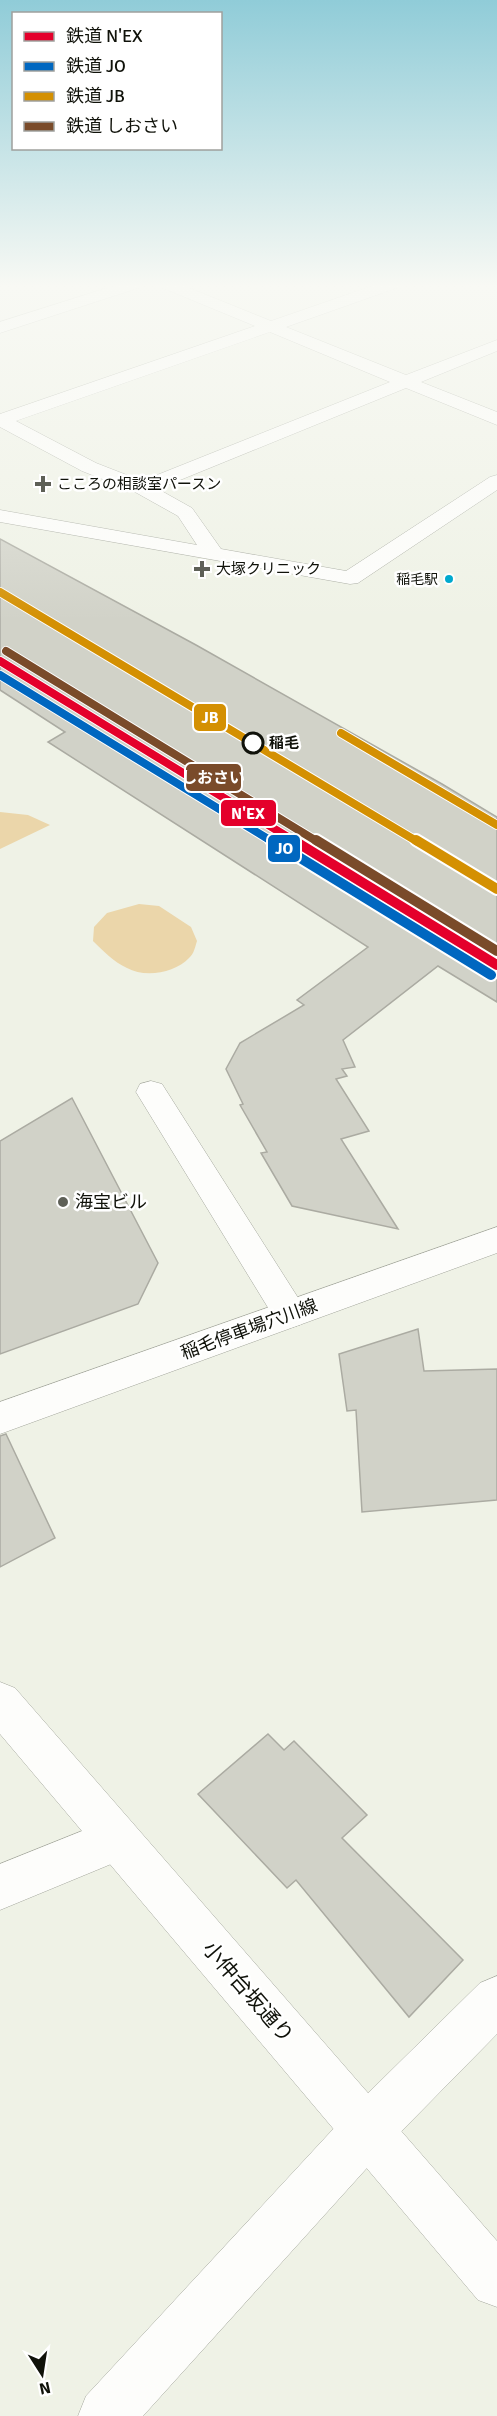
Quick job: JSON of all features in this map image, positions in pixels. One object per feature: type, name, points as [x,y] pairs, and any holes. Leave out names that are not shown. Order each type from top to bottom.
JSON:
[{"type":"street","points":[[1,420],[72,396]]},
{"type":"street","points":[[142,488],[370,396]]},
{"type":"street","points":[[442,396],[497,419]]},
{"type":"street","points":[[1,420],[89,467],[142,488],[185,512],[214,554]]},
{"type":"street","points":[[0,516],[350,578],[497,481]]},
{"type":"street","points":[[151,1092],[290,1314]]},
{"type":"street","name":"稲毛停車場穴川線","points":[[0,1418],[497,1240]]},
{"type":"street","name":"小仲台坂通り","points":[[0,1702],[497,2282]]},
{"type":"street","points":[[0,1887],[117,1839]]},
{"type":"street","points":[[106,2416],[367,2130],[497,2000]]},
{"type":"shaded area","points":[[0,812],[28,815],[50,825],[0,849]]},
{"type":"shaded area","points":[[139,904],[159,906],[191,927],[197,941],[192,954],[183,963],[160,972],[142,973],[122,966],[93,941],[94,927],[107,913]]},
{"type":"building","points":[[0,539],[196,645],[497,817],[497,1002],[438,966],[343,1040],[355,1067],[342,1069],[347,1076],[336,1079],[369,1131],[341,1139],[398,1229],[292,1206],[261,1153],[267,1152],[240,1105],[243,1104],[226,1069],[240,1043],[304,1005],[297,1000],[368,947],[48,742],[65,732],[0,690]]},
{"type":"building","name":"海宝ビル","points":[[72,1098],[158,1263],[138,1304],[0,1354],[0,1141]]},
{"type":"building","points":[[418,1329],[424,1371],[497,1369],[497,1500],[362,1512],[356,1410],[347,1411],[339,1354]]},
{"type":"building","points":[[6,1434],[55,1538],[0,1567],[0,1436]]},
{"type":"building","points":[[268,1734],[284,1750],[294,1741],[367,1815],[342,1838],[463,1960],[409,2017],[296,1880],[287,1888],[198,1794]]},
{"type":"rail line","name":"JB","points":[[0,592],[497,889]]},
{"type":"rail line","name":"しおさい","points":[[6,651],[497,951]]},
{"type":"rail line","name":"N'EX","points":[[0,661],[497,965]]},
{"type":"rail line","name":"JO","points":[[0,675],[491,975]]},
{"type":"rail line","name":"JB","points":[[341,733],[497,825]]},
{"type":"place","name":"こころの相談室パースン","points":[[43,484]]},
{"type":"place","name":"大塚クリニック","points":[[202,569]]},
{"type":"place","name":"稲毛駅","points":[[449,579]]},
{"type":"place","name":"稲毛","points":[[253,743]]},
{"type":"place","name":"海宝ビル","points":[[63,1202]]}]
